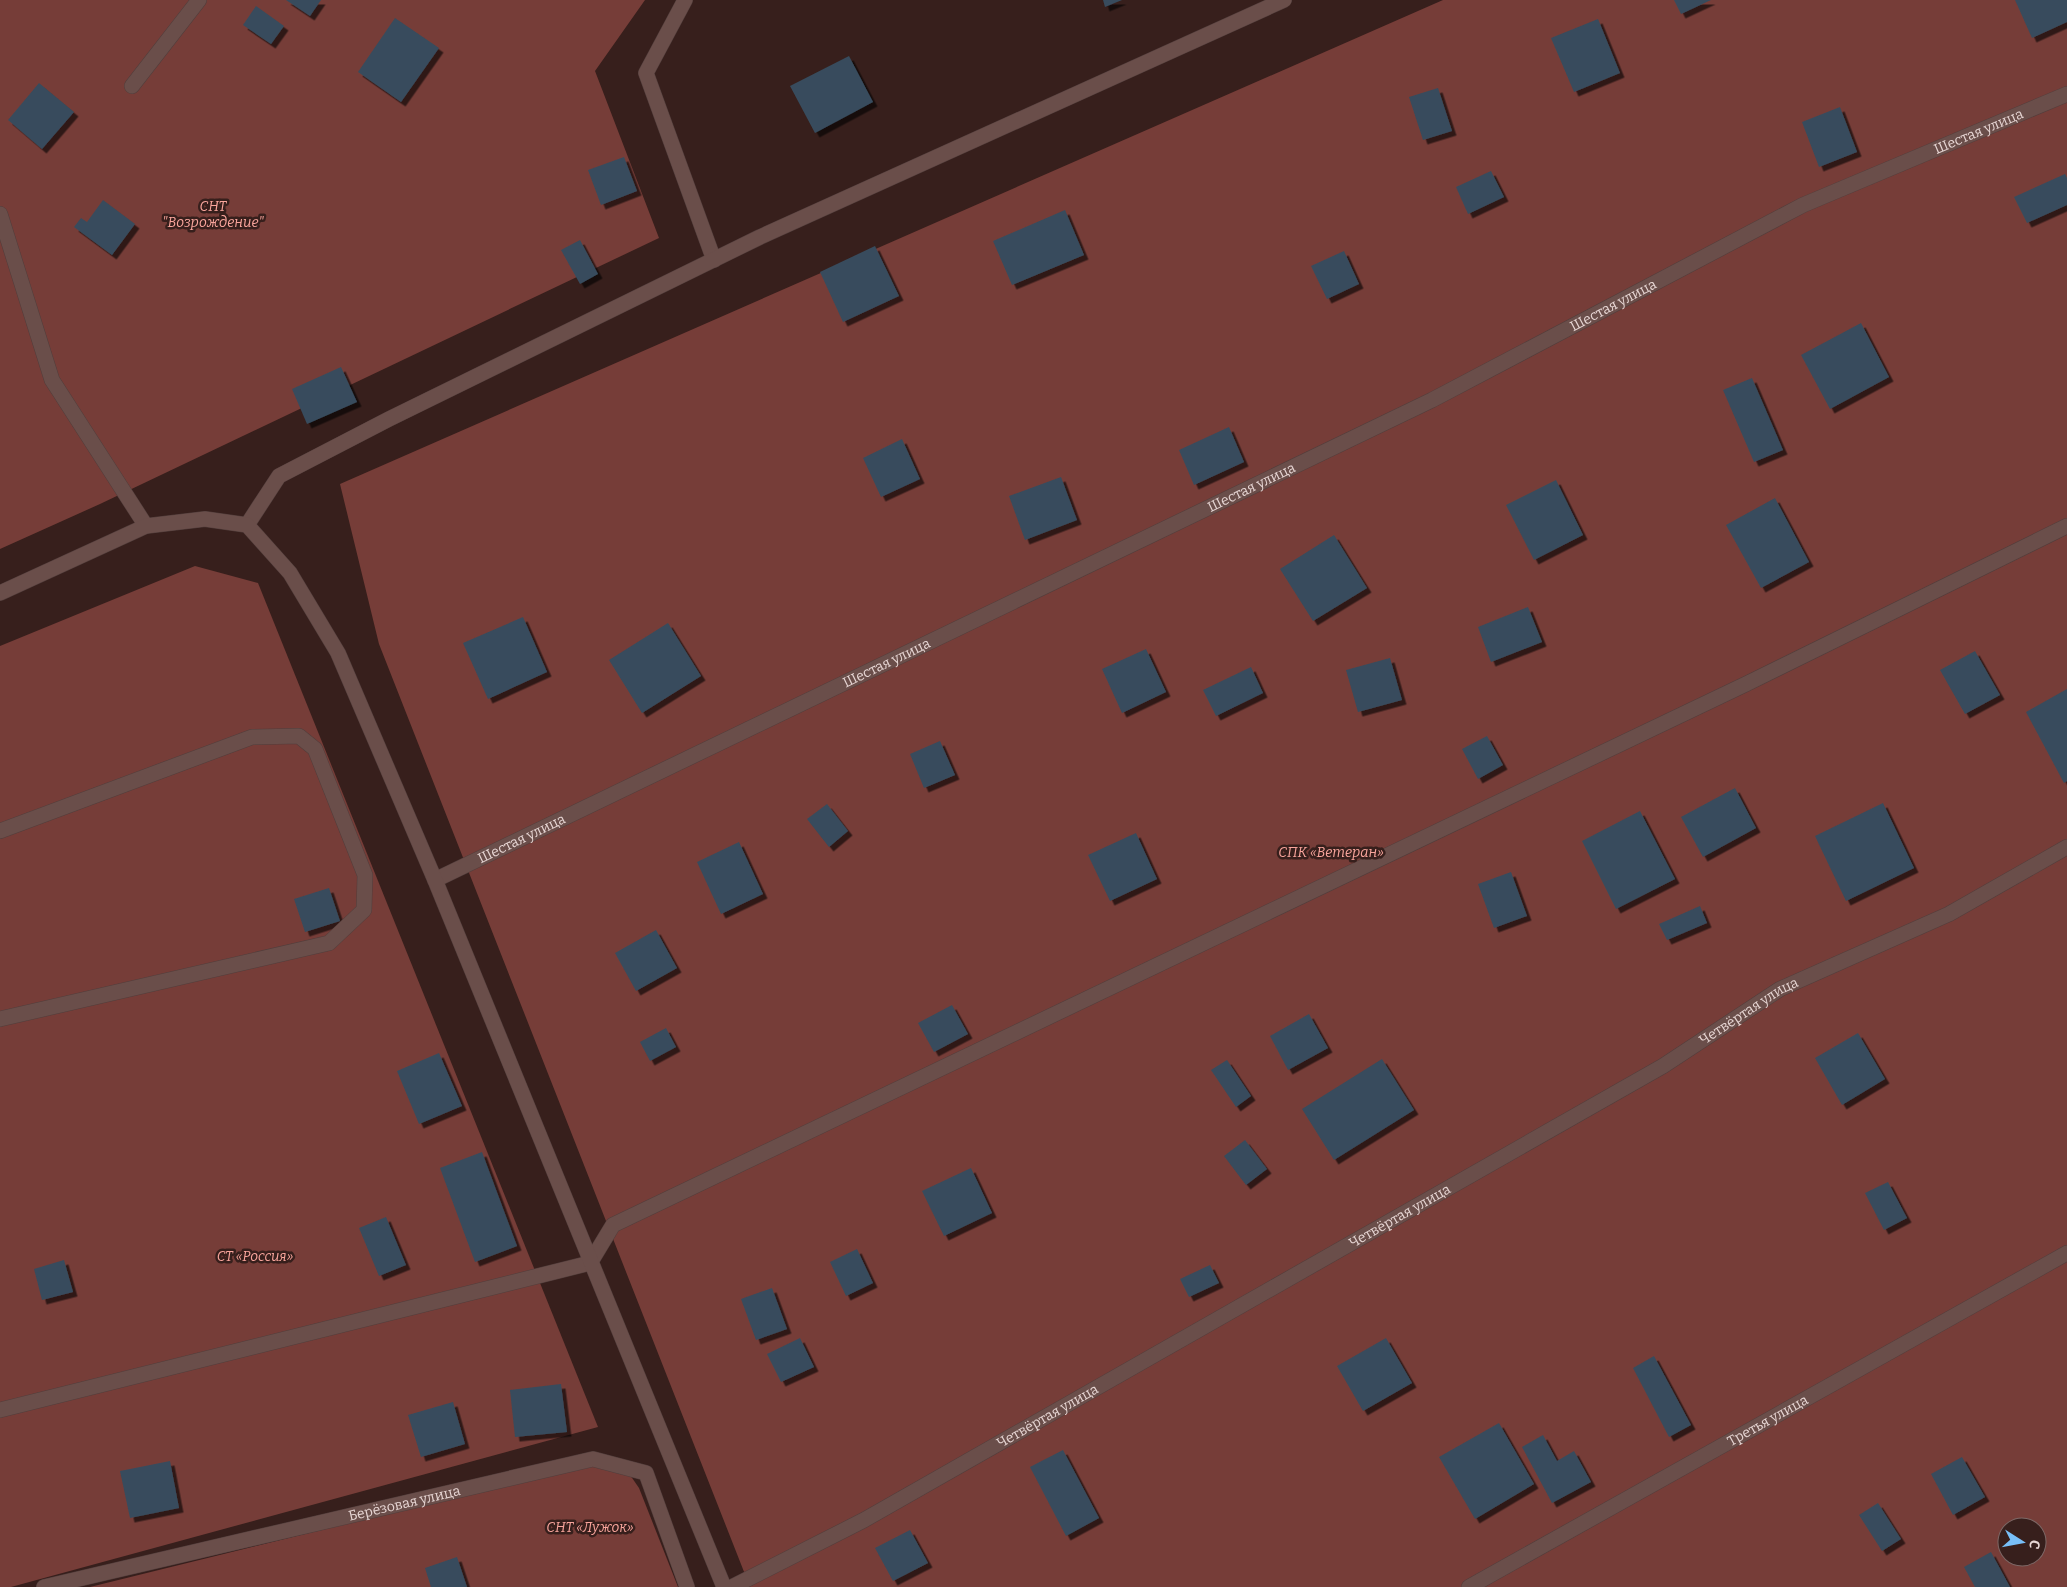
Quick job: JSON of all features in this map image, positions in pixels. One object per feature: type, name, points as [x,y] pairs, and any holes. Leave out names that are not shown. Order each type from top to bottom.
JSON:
[{"type":"street","points":[[132,86],[199,0]]},
{"type":"street","points":[[685,0],[646,73],[714,260]]},
{"type":"street","points":[[247,525],[279,476],[389,419],[769,233],[1284,0]]},
{"type":"street","name":"Шестая улица","points":[[435,880],[1432,400],[1804,205],[2067,94]]},
{"type":"street","points":[[0,214],[52,380],[146,526]]},
{"type":"street","points":[[0,593],[146,526],[205,519],[247,525],[290,573],[338,653],[435,880],[724,1587]]},
{"type":"street","points":[[0,1410],[590,1263],[613,1224],[1746,684],[2067,526]]},
{"type":"street","points":[[0,831],[252,737],[299,736],[315,749],[365,874],[364,910],[329,943],[0,1019]]},
{"type":"street","name":"Четвёртая улица","points":[[732,1587],[873,1515],[1663,1066],[1780,989],[1949,914],[2067,847]]},
{"type":"street","name":"Третья улица","points":[[1469,1587],[2067,1252]]},
{"type":"street","name":"Берёзовая улица","points":[[44,1587],[593,1459],[646,1473],[687,1587]]},
{"type":"green space","name":"СНТ \"Возрождение\"","points":[[0,0],[645,0],[595,71],[659,238],[100,504],[0,549]]},
{"type":"green space","name":"СПК «Ветеран»","points":[[1443,0],[2067,0],[2067,1587],[750,1587],[379,644],[340,484]]},
{"type":"green space","name":"СТ «Россия»","points":[[195,566],[258,583],[598,1427],[11,1587],[0,1587],[0,646]]},
{"type":"green space","name":"СНТ «Лужок»","points":[[619,1459],[639,1488],[678,1587],[90,1587],[467,1494]]},
{"type":"building","points":[[286,0],[321,0],[310,16]]},
{"type":"building","points":[[1103,0],[1122,0],[1105,7]]},
{"type":"building","points":[[1674,0],[1711,0],[1681,14]]},
{"type":"building","points":[[2015,0],[2067,0],[2067,22],[2032,38]]},
{"type":"building","points":[[256,6],[284,26],[271,44],[243,25]]},
{"type":"building","points":[[395,18],[439,48],[401,102],[358,72]]},
{"type":"building","points":[[1598,19],[1620,73],[1574,92],[1551,38]]},
{"type":"building","points":[[849,56],[873,102],[815,133],[790,86]]},
{"type":"building","points":[[39,83],[74,112],[42,149],[8,120]]},
{"type":"building","points":[[1438,88],[1452,131],[1423,140],[1409,97]]},
{"type":"building","points":[[1840,107],[1857,152],[1819,167],[1802,122]]},
{"type":"building","points":[[624,157],[637,191],[601,205],[588,170]]},
{"type":"building","points":[[1491,171],[1504,197],[1468,214],[1456,187]]},
{"type":"building","points":[[2065,174],[2067,178],[2067,205],[2027,223],[2014,197]]},
{"type":"building","points":[[103,200],[135,224],[112,255],[74,227],[81,218],[87,222]]},
{"type":"building","points":[[1065,210],[1084,255],[1012,285],[993,241]]},
{"type":"building","points":[[580,240],[598,274],[580,284],[561,250]]},
{"type":"building","points":[[875,246],[899,296],[843,322],[820,272]]},
{"type":"building","points":[[1344,251],[1359,284],[1327,299],[1311,266]]},
{"type":"building","points":[[1861,323],[1889,377],[1830,409],[1801,355]]},
{"type":"building","points":[[341,367],[357,402],[307,424],[292,389]]},
{"type":"building","points":[[1752,378],[1783,450],[1754,462],[1723,390]]},
{"type":"building","points":[[1229,427],[1244,462],[1194,485],[1179,450]]},
{"type":"building","points":[[902,439],[920,479],[881,497],[863,458]]},
{"type":"building","points":[[1061,477],[1077,520],[1025,540],[1009,496]]},
{"type":"building","points":[[1556,480],[1583,535],[1534,560],[1506,505]]},
{"type":"building","points":[[1775,498],[1809,562],[1761,588],[1726,525]]},
{"type":"building","points":[[1334,535],[1367,588],[1313,621],[1280,569]]},
{"type":"building","points":[[1528,607],[1542,642],[1491,662],[1478,627]]},
{"type":"building","points":[[523,617],[547,672],[488,699],[463,643]]},
{"type":"building","points":[[668,623],[701,676],[642,713],[609,660]]},
{"type":"building","points":[[1146,649],[1166,692],[1122,713],[1102,669]]},
{"type":"building","points":[[1975,651],[2000,695],[1965,714],[1940,670]]},
{"type":"building","points":[[1390,658],[1402,700],[1358,712],[1346,670]]},
{"type":"building","points":[[1251,667],[1263,693],[1216,716],[1203,690]]},
{"type":"building","points":[[2067,689],[2067,781],[2064,783],[2026,712]]},
{"type":"building","points":[[1487,736],[1503,765],[1478,779],[1462,749]]},
{"type":"building","points":[[940,741],[955,775],[924,788],[910,754]]},
{"type":"building","points":[[1735,788],[1756,828],[1703,857],[1681,817]]},
{"type":"building","points":[[1883,803],[1914,868],[1846,901],[1815,836]]},
{"type":"building","points":[[827,804],[848,831],[829,847],[807,819]]},
{"type":"building","points":[[1640,811],[1675,879],[1616,909],[1582,841]]},
{"type":"building","points":[[1136,833],[1157,879],[1110,901],[1088,855]]},
{"type":"building","points":[[739,842],[763,894],[721,914],[697,862]]},
{"type":"building","points":[[1511,872],[1527,916],[1494,928],[1478,884]]},
{"type":"building","points":[[329,888],[340,921],[305,932],[294,899]]},
{"type":"building","points":[[1700,906],[1707,923],[1667,940],[1659,924]]},
{"type":"building","points":[[656,930],[677,968],[636,991],[615,953]]},
{"type":"building","points":[[952,1005],[968,1034],[934,1052],[918,1023]]},
{"type":"building","points":[[1309,1014],[1328,1048],[1288,1070],[1270,1036]]},
{"type":"building","points":[[666,1028],[676,1047],[650,1061],[640,1042]]},
{"type":"building","points":[[1858,1033],[1885,1079],[1842,1105],[1815,1058]]},
{"type":"building","points":[[439,1053],[462,1106],[419,1124],[397,1071]]},
{"type":"building","points":[[1382,1059],[1414,1110],[1334,1160],[1302,1109]]},
{"type":"building","points":[[1227,1060],[1251,1096],[1236,1107],[1211,1070]]},
{"type":"building","points":[[1245,1140],[1267,1169],[1246,1185],[1224,1156]]},
{"type":"building","points":[[482,1152],[517,1246],[475,1262],[440,1168]]},
{"type":"building","points":[[971,1168],[992,1213],[944,1236],[922,1191]]},
{"type":"building","points":[[1888,1182],[1907,1218],[1884,1230],[1865,1193]]},
{"type":"building","points":[[386,1217],[406,1265],[379,1276],[359,1228]]},
{"type":"building","points":[[857,1249],[873,1283],[846,1296],[830,1262]]},
{"type":"building","points":[[64,1260],[73,1292],[42,1300],[34,1269]]},
{"type":"building","points":[[1210,1265],[1219,1283],[1189,1297],[1180,1279]]},
{"type":"building","points":[[772,1288],[787,1329],[756,1340],[741,1299]]},
{"type":"building","points":[[800,1338],[814,1367],[781,1382],[767,1354]]},
{"type":"building","points":[[1386,1338],[1412,1383],[1363,1411],[1337,1366]]},
{"type":"building","points":[[1654,1356],[1691,1425],[1669,1437],[1633,1368]]},
{"type":"building","points":[[561,1384],[567,1432],[515,1437],[510,1390]]},
{"type":"building","points":[[453,1402],[465,1444],[421,1457],[408,1415]]},
{"type":"building","points":[[1499,1423],[1534,1484],[1475,1519],[1439,1457]]},
{"type":"building","points":[[1543,1435],[1557,1461],[1574,1451],[1591,1482],[1552,1503],[1522,1447]]},
{"type":"building","points":[[1063,1450],[1099,1518],[1066,1536],[1030,1467]]},
{"type":"building","points":[[1962,1457],[1985,1497],[1953,1515],[1931,1474]]},
{"type":"building","points":[[170,1461],[179,1508],[130,1518],[120,1471]]},
{"type":"building","points":[[1878,1503],[1901,1539],[1882,1551],[1859,1515]]},
{"type":"building","points":[[910,1530],[928,1563],[893,1581],[875,1548]]},
{"type":"building","points":[[1991,1552],[1997,1567],[1999,1567],[2010,1587],[1975,1587],[1964,1567]]},
{"type":"building","points":[[457,1557],[467,1587],[431,1587],[425,1568]]}]
